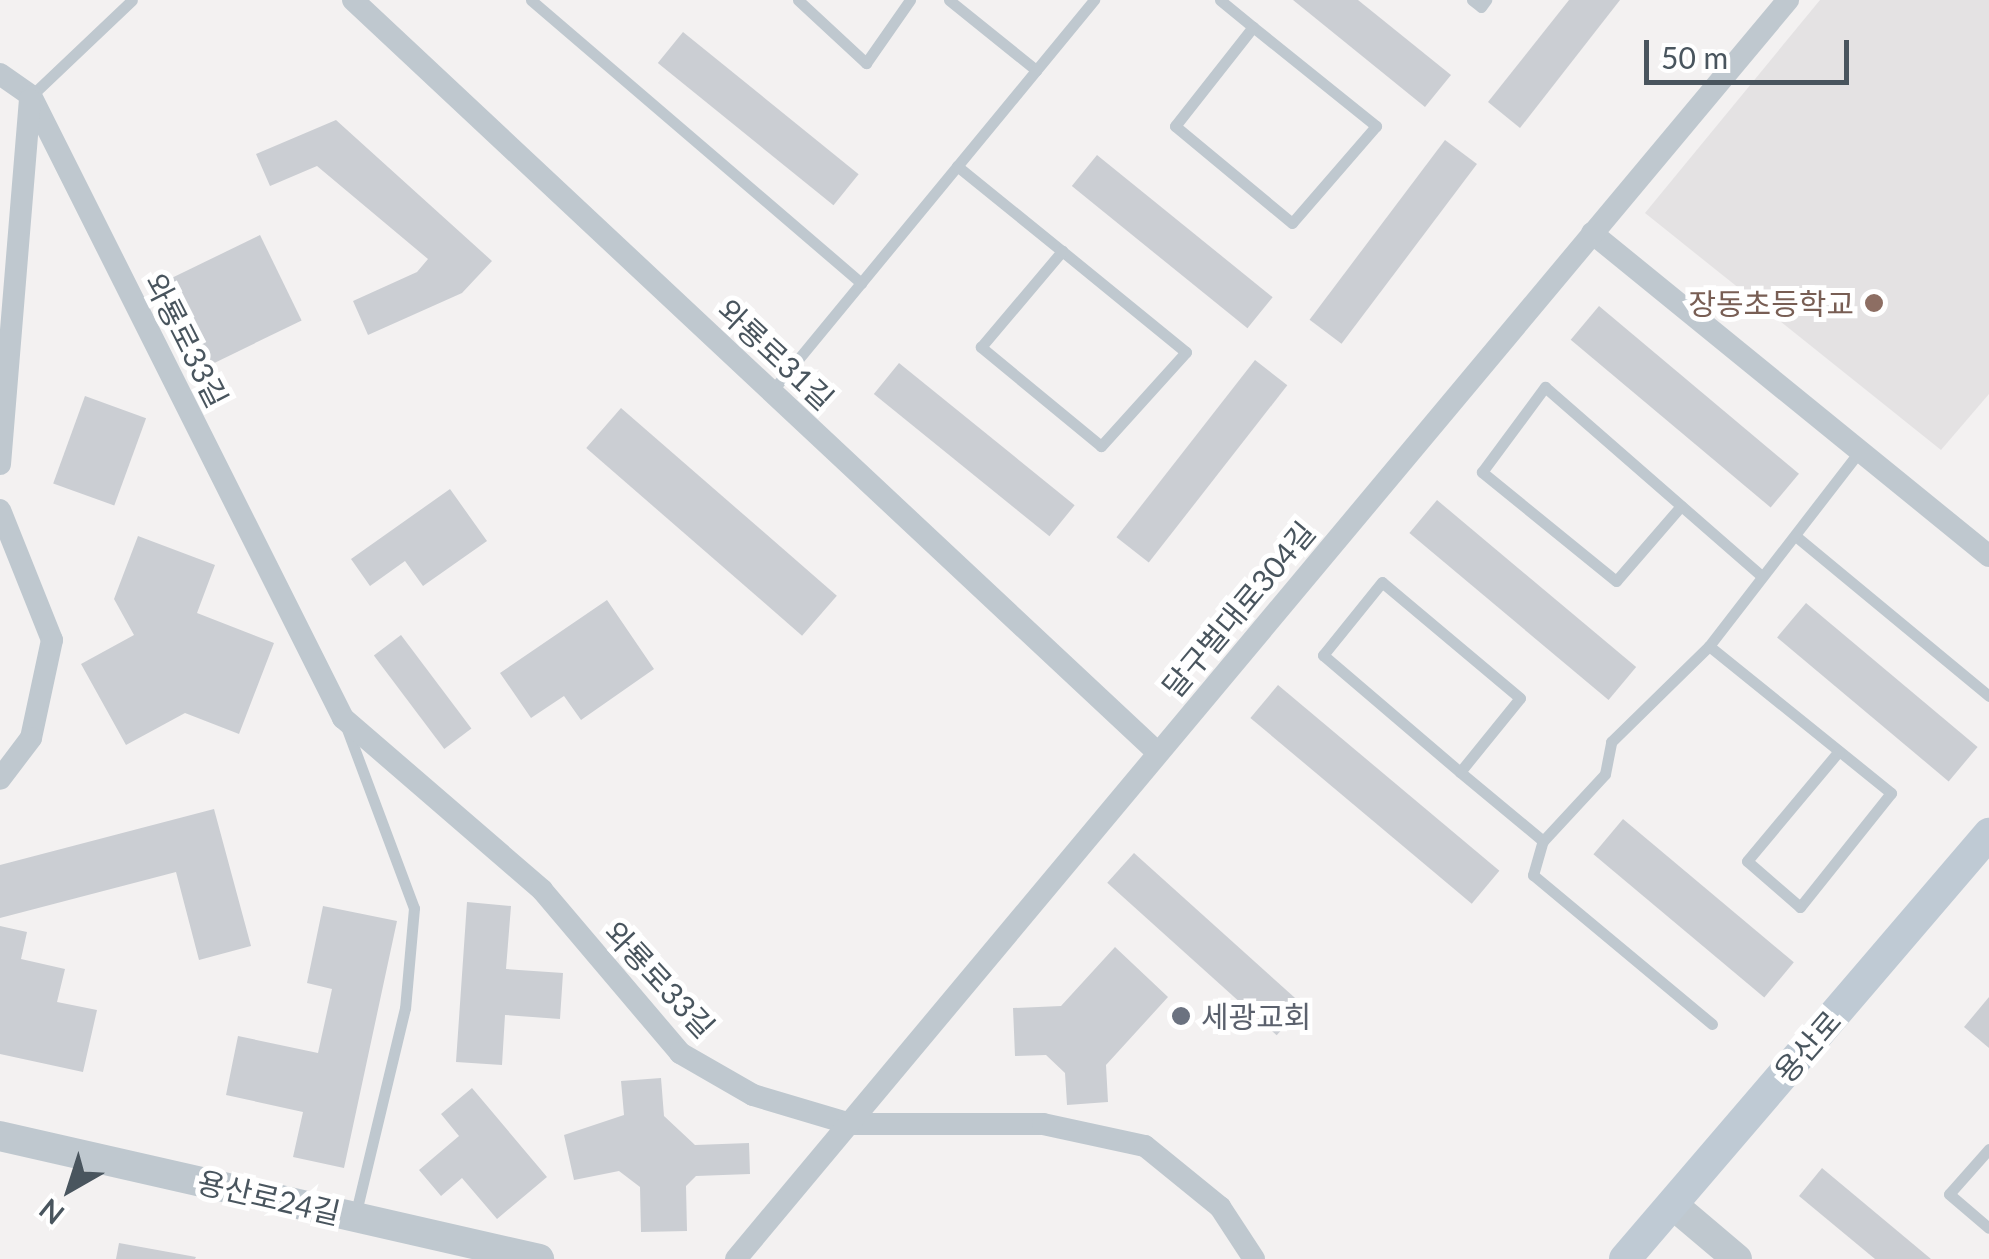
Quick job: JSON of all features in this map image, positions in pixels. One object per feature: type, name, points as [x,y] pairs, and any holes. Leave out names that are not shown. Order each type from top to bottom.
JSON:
[{"type":"main road","name":"용산로","points":[[1625,1259],[1989,834]]},
{"type":"street","name":"와룡로31길","points":[[353,0],[1158,753]]},
{"type":"street","points":[[1760,0],[1768,23]]},
{"type":"street","name":"달구벌대로304길","points":[[736,1259],[1788,0]]},
{"type":"street","name":"와룡로33길","points":[[0,74],[31,96],[343,718],[542,890],[680,1053],[754,1095],[850,1124],[1043,1124],[1145,1146],[1220,1207],[1254,1259]]},
{"type":"street","points":[[0,464],[31,96]]},
{"type":"street","points":[[1592,233],[1989,556]]},
{"type":"street","points":[[0,510],[52,640],[31,738],[0,779]]},
{"type":"street","name":"용산로24길","points":[[0,1136],[539,1259]]},
{"type":"street","points":[[1672,1204],[1737,1259]]},
{"type":"lane","points":[[31,96],[132,0]]},
{"type":"lane","points":[[530,0],[861,283]]},
{"type":"lane","points":[[798,0],[866,63],[910,0]]},
{"type":"lane","points":[[949,0],[1036,70]]},
{"type":"lane","points":[[772,391],[1094,0]]},
{"type":"lane","points":[[1220,0],[1253,26],[1376,126],[1292,224],[1174,126],[1253,26]]},
{"type":"lane","points":[[1472,0],[1481,7],[1486,0]]},
{"type":"lane","points":[[958,166],[1186,352],[1100,446],[980,347],[1062,251]]},
{"type":"lane","points":[[1681,506],[1616,581],[1482,472],[1546,386],[1762,576]]},
{"type":"lane","points":[[1712,1024],[1533,875],[1543,841],[1605,774],[1611,742],[1709,646],[1762,576],[1798,538],[1859,452]]},
{"type":"lane","points":[[1798,538],[1989,696]]},
{"type":"lane","points":[[1460,772],[1520,698],[1382,582],[1322,655],[1460,772],[1543,841]]},
{"type":"lane","points":[[1709,646],[1840,752],[1890,793],[1800,907],[1747,861],[1840,752]]},
{"type":"lane","name":"와룡로33길","points":[[343,718],[414,908],[405,1008],[354,1217]]},
{"type":"lane","points":[[1989,1149],[1949,1194],[1989,1228]]},
{"type":"shaded area","name":"장동초등학교","points":[[1820,0],[1989,0],[1989,394],[1941,450],[1645,213]]},
{"type":"building","points":[[1293,0],[1358,0],[1451,75],[1425,107]]},
{"type":"building","points":[[1569,0],[1620,0],[1520,128],[1488,102]]},
{"type":"building","points":[[683,32],[859,174],[833,205],[658,63]]},
{"type":"building","points":[[336,120],[492,261],[462,293],[368,335],[353,301],[417,272],[428,259],[317,166],[270,186],[256,154]]},
{"type":"building","points":[[1445,140],[1477,164],[1342,344],[1310,320]]},
{"type":"building","points":[[1097,155],[1273,297],[1247,328],[1072,186]]},
{"type":"building","points":[[260,235],[302,320],[212,364],[170,279]]},
{"type":"building","points":[[1599,306],[1799,474],[1771,507],[1571,340]]},
{"type":"building","points":[[1255,360],[1287,385],[1149,563],[1116,537]]},
{"type":"building","points":[[899,363],[1075,505],[1049,536],[874,394]]},
{"type":"building","points":[[85,396],[146,418],[114,506],[53,483]]},
{"type":"building","points":[[621,408],[837,596],[802,636],[586,448]]},
{"type":"building","points":[[450,489],[487,541],[423,586],[405,561],[370,586],[351,559]]},
{"type":"building","points":[[1437,500],[1636,667],[1609,700],[1409,533]]},
{"type":"building","points":[[138,536],[215,565],[197,613],[274,643],[239,734],[185,713],[126,745],[81,664],[134,635],[114,599]]},
{"type":"building","points":[[607,600],[654,669],[581,720],[564,696],[531,718],[500,673]]},
{"type":"building","points":[[1806,603],[1978,747],[1949,781],[1777,637]]},
{"type":"building","points":[[401,635],[471,728],[444,749],[374,655]]},
{"type":"building","points":[[1278,685],[1499,871],[1472,904],[1250,718]]},
{"type":"building","points":[[214,809],[251,946],[199,960],[176,872],[0,918],[0,865]]},
{"type":"building","points":[[1623,819],[1794,962],[1764,998],[1593,854]]},
{"type":"building","points":[[1134,853],[1303,1006],[1277,1035],[1107,883]]},
{"type":"building","points":[[467,902],[511,906],[506,969],[563,973],[560,1019],[505,1015],[502,1065],[456,1062]]},
{"type":"building","points":[[323,906],[397,921],[344,1168],[293,1157],[303,1112],[226,1095],[238,1036],[318,1053],[332,989],[307,983]]},
{"type":"building","points":[[0,926],[27,932],[21,959],[65,969],[57,1002],[97,1010],[83,1072],[0,1054]]},
{"type":"building","points":[[1115,947],[1168,997],[1106,1065],[1108,1102],[1067,1105],[1065,1073],[1046,1055],[1015,1056],[1013,1008],[1061,1006]]},
{"type":"building","points":[[1989,997],[1989,1048],[1964,1027]]},
{"type":"building","points":[[661,1078],[664,1116],[695,1145],[749,1143],[750,1174],[696,1176],[686,1186],[687,1231],[641,1232],[640,1187],[619,1171],[574,1180],[564,1135],[624,1115],[621,1081]]},
{"type":"building","points":[[472,1088],[547,1177],[497,1219],[462,1178],[441,1196],[419,1170],[459,1136],[441,1114]]},
{"type":"building","points":[[1822,1168],[1931,1259],[1875,1259],[1799,1196]]},
{"type":"building","points":[[119,1243],[196,1257],[116,1259]]},
{"type":"place","name":"장동초등학교","points":[[1874,303]]},
{"type":"place","name":"세광교회","points":[[1181,1016]]}]
